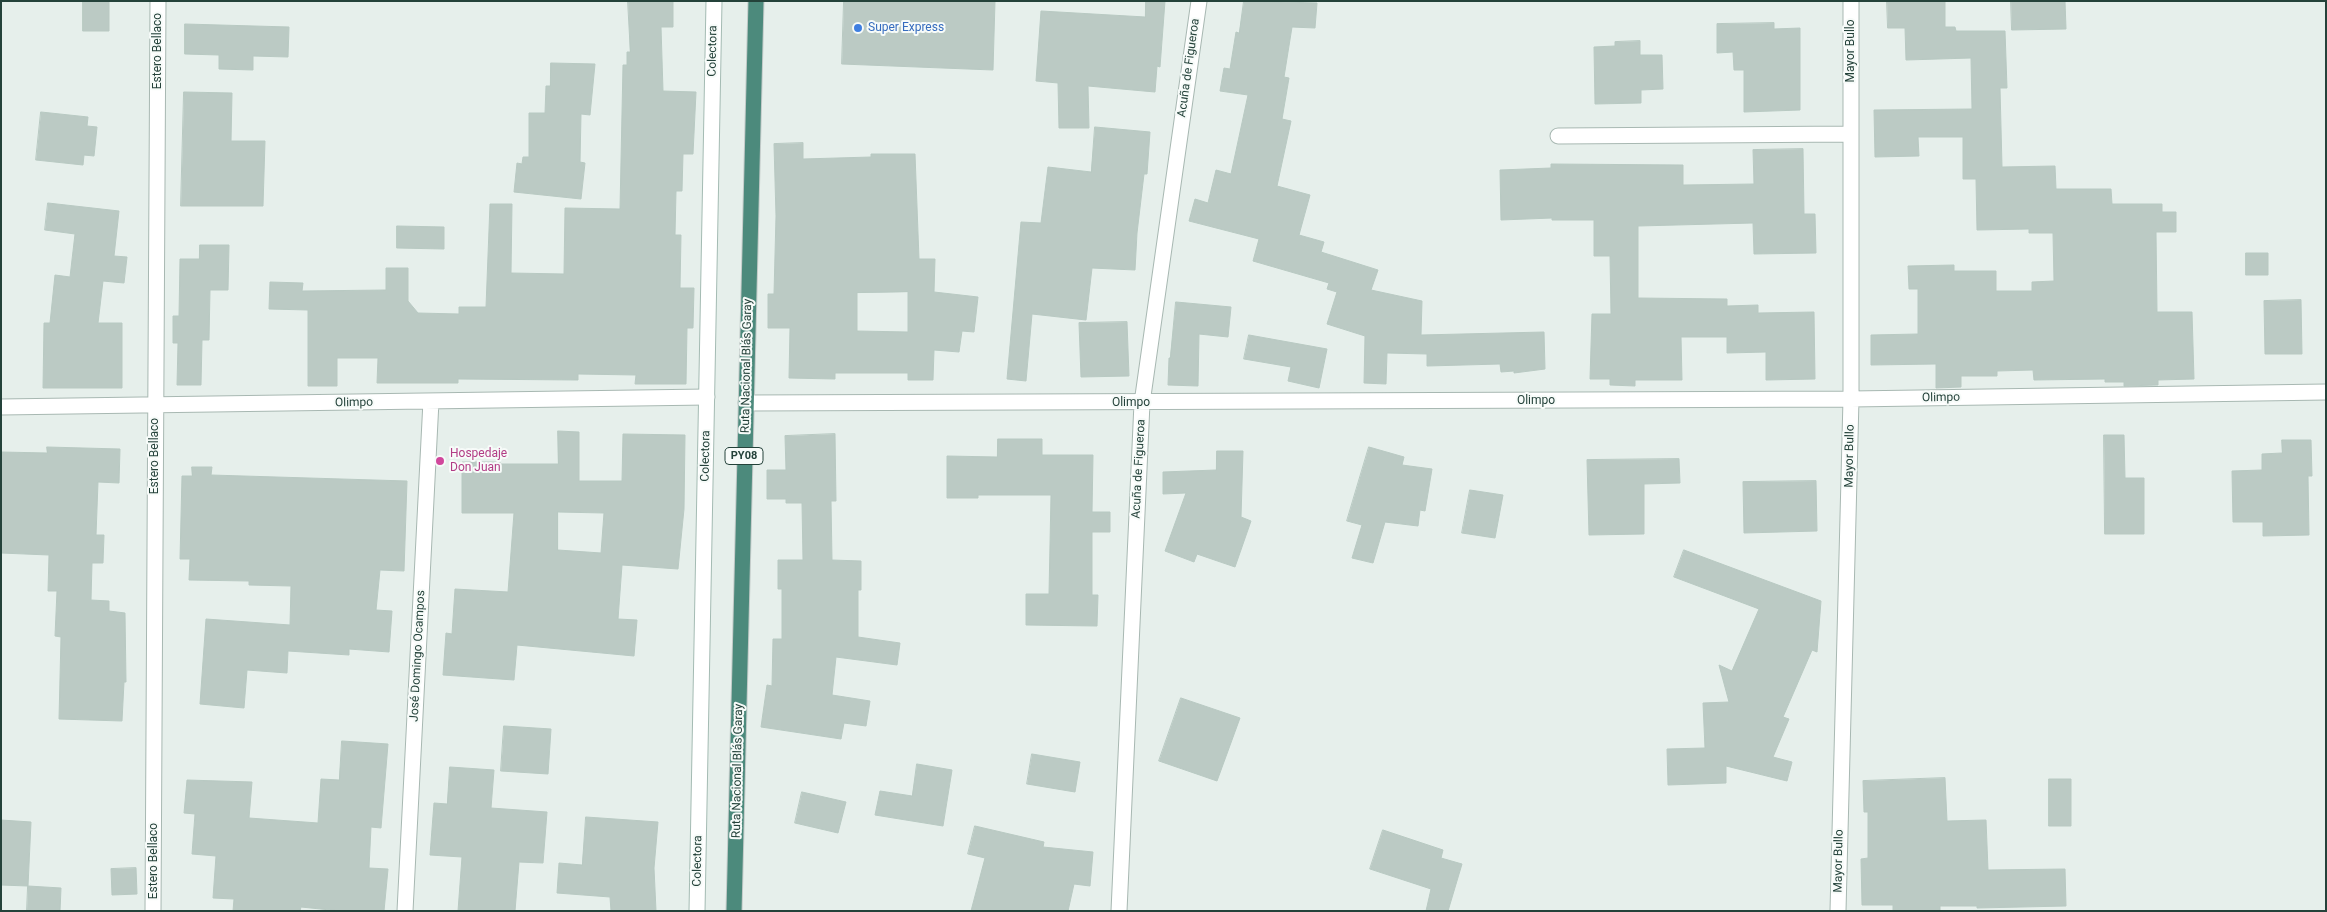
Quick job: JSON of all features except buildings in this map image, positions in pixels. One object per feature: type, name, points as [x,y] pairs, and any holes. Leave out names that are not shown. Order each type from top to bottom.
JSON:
[{"type":"highway","name":"Ruta Nacional Blás Garay","points":[[734,911],[756,1]]},
{"type":"street","name":"Estero Bellaco","points":[[153,911],[158,1]]},
{"type":"street","name":"Colectora","points":[[697,911],[714,1]]},
{"type":"street","name":"Acuña de Figueroa","points":[[1119,911],[1142,403],[1199,1]]},
{"type":"street","name":"Mayor Bullo","points":[[1838,911],[1851,399],[1851,1]]},
{"type":"street","points":[[1558,136],[1851,134]]},
{"type":"street","name":"Olimpo","points":[[746,403],[1851,399],[2326,392]]},
{"type":"street","name":"Olimpo","points":[[1,407],[707,397]]},
{"type":"street","name":"José Domingo Ocampos","points":[[405,911],[431,402]]},
{"type":"place","name":"Super Express","points":[[858,28]]},
{"type":"place","name":"Hospedaje Don Juan","points":[[440,461]]}]
